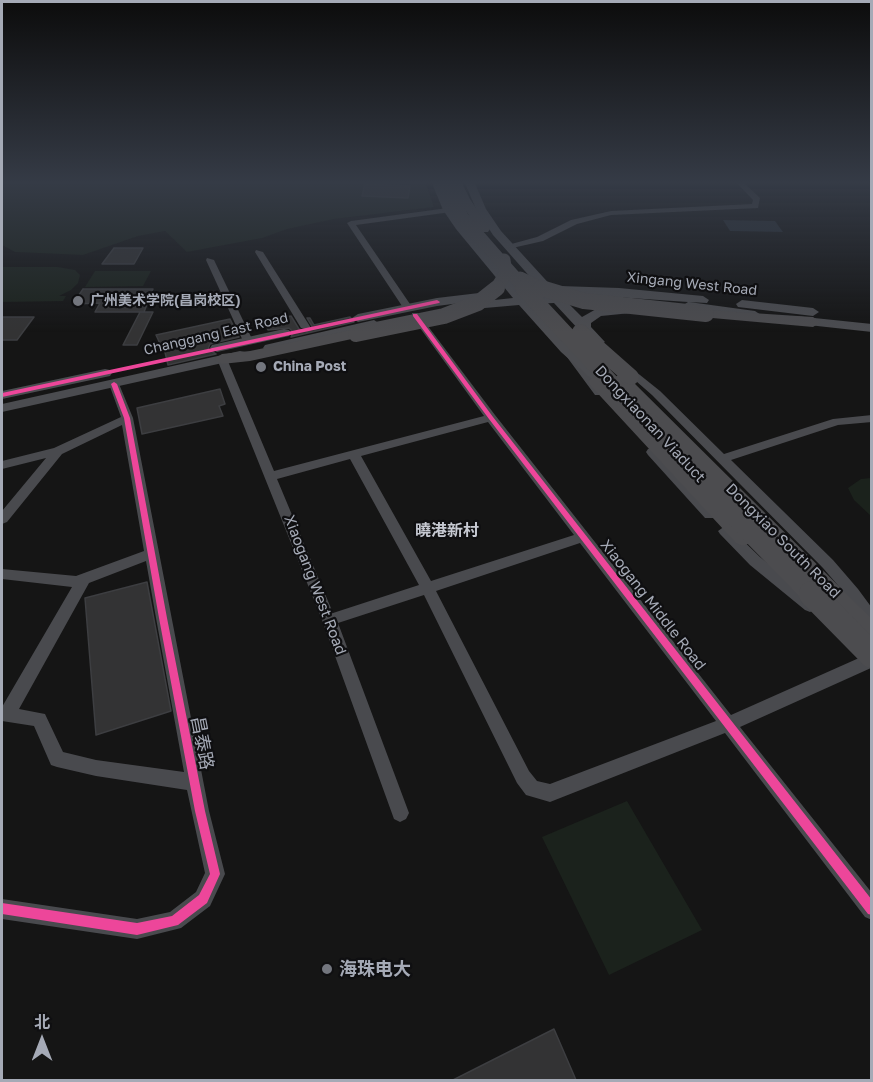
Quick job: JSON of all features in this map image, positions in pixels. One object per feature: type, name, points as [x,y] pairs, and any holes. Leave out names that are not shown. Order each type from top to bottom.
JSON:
[{"type":"highway","name":"Dongxiaonan Viaduct","points":[[472,231],[496,264],[536,300],[872,635]]},
{"type":"highway","name":"Dongxiaonan Viaduct","points":[[486,231],[536,300],[869,662]]},
{"type":"highway","points":[[222,359],[250,356],[444,316],[486,298],[498,288],[506,273],[503,258],[486,231]]},
{"type":"highway","points":[[496,264],[527,282],[573,299],[706,314],[813,322]]},
{"type":"highway","points":[[536,300],[596,381],[711,505],[810,606]]},
{"type":"highway","points":[[536,300],[631,377],[872,624]]},
{"type":"main road","points":[[467,231],[496,264],[536,300]]},
{"type":"main road","points":[[497,231],[512,251],[536,300]]},
{"type":"main road","points":[[512,251],[541,273],[558,280],[626,292]]},
{"type":"main road","points":[[437,302],[492,284],[496,264]]},
{"type":"main road","name":"Xingang West Road","points":[[585,294],[626,292],[872,318]]},
{"type":"main road","points":[[415,316],[482,310],[585,294]]},
{"type":"main road","name":"Xingang West Road","points":[[585,294],[872,328]]},
{"type":"main road","points":[[482,310],[523,314],[536,300]]},
{"type":"main road","name":"Changgang East Road","points":[[2,395],[306,328],[536,300]]},
{"type":"main road","name":"Changgang East Road","points":[[2,408],[222,359],[256,360],[415,316],[437,302],[536,300]]},
{"type":"main road","name":"Dongxiao South Road","points":[[536,300],[584,328],[611,354]]},
{"type":"main road","name":"Dongxiao South Road","points":[[536,300],[566,349],[598,377],[751,537],[810,606],[869,662]]},
{"type":"main road","name":"Dongxiao South Road","points":[[536,300],[621,377],[813,573],[872,624]]},
{"type":"main road","points":[[584,328],[585,321],[598,312],[618,310],[756,322],[813,322]]},
{"type":"main road","points":[[611,354],[621,377]]},
{"type":"street","name":"Xiaogang Middle Road","points":[[357,231],[415,316],[491,418],[872,910]]},
{"type":"street","points":[[496,264],[512,251],[554,231]]},
{"type":"street","points":[[260,252],[306,328]]},
{"type":"street","points":[[210,260],[248,341]]},
{"type":"street","name":"Dongxiao South Road","points":[[566,349],[589,382],[734,540],[810,606]]},
{"type":"street","name":"Dongxiao South Road","points":[[611,354],[650,387],[828,564],[853,593],[872,624]]},
{"type":"street","name":"Xiaogang West Road","points":[[222,359],[272,476],[329,620],[400,813]]},
{"type":"street","points":[[598,377],[621,377]]},
{"type":"street","name":"昌泰路","points":[[2,909],[137,929],[174,921],[203,899],[215,874],[194,782],[127,418],[114,384]]},
{"type":"street","points":[[2,465],[58,451],[127,418]]},
{"type":"street","points":[[272,476],[491,418]]},
{"type":"street","points":[[722,459],[837,422],[872,418]]},
{"type":"street","points":[[2,519],[58,451]]},
{"type":"street","points":[[354,455],[428,588],[523,777],[532,789],[550,793],[728,724],[869,662]]},
{"type":"street","points":[[329,620],[583,537]]},
{"type":"street","points":[[2,574],[76,582],[152,554]]},
{"type":"street","points":[[84,579],[4,714],[39,719],[57,759],[96,768],[194,782]]},
{"type":"shaded area","points":[[2,231],[162,231],[138,236],[83,255],[15,252],[2,245]]},
{"type":"shaded area","points":[[166,231],[280,231],[262,238],[187,252]]},
{"type":"shaded area","points":[[2,267],[57,267],[75,270],[80,275],[78,283],[71,290],[59,296],[66,296],[63,301],[2,302]]},
{"type":"shaded area","points":[[95,271],[151,271],[143,286],[85,287]]},
{"type":"shaded area","points":[[872,478],[871,516],[854,500],[848,488],[861,479]]},
{"type":"shaded area","points":[[627,801],[702,930],[609,975],[542,837]]},
{"type":"building","points":[[114,248],[143,248],[134,264],[102,264]]},
{"type":"building","points":[[83,289],[153,289],[144,312],[95,312],[100,303],[73,304]]},
{"type":"building","points":[[140,312],[153,312],[137,345],[123,345]]},
{"type":"building","points":[[291,316],[299,329],[308,332],[313,328],[307,318],[310,318],[314,325],[350,317],[354,322],[291,337],[293,332],[289,328],[268,330],[264,321]]},
{"type":"building","points":[[2,317],[34,317],[17,340],[2,340]]},
{"type":"building","points":[[230,319],[239,337],[210,344],[208,349],[216,354],[168,365],[164,348],[156,335]]},
{"type":"building","points":[[220,389],[225,404],[219,406],[223,416],[142,434],[137,408]]},
{"type":"building","points":[[147,582],[171,711],[96,735],[85,598]]},
{"type":"building","points":[[554,1029],[576,1080],[453,1080]]},
{"type":"cycle path","points":[[2,395],[437,302]]},
{"type":"cycle path","points":[[415,315],[491,418],[872,910]]},
{"type":"cycle path","points":[[2,909],[137,929],[174,921],[203,899],[215,874],[200,811],[127,418],[114,384]]},
{"type":"place","name":"广州美术学院(昌岗校区)","points":[[78,301]]},
{"type":"place","name":"China Post","points":[[261,367]]},
{"type":"place","name":"海珠电大","points":[[327,969]]},
{"type":"district","name":"曉港新村","points":[[447,531]]}]
